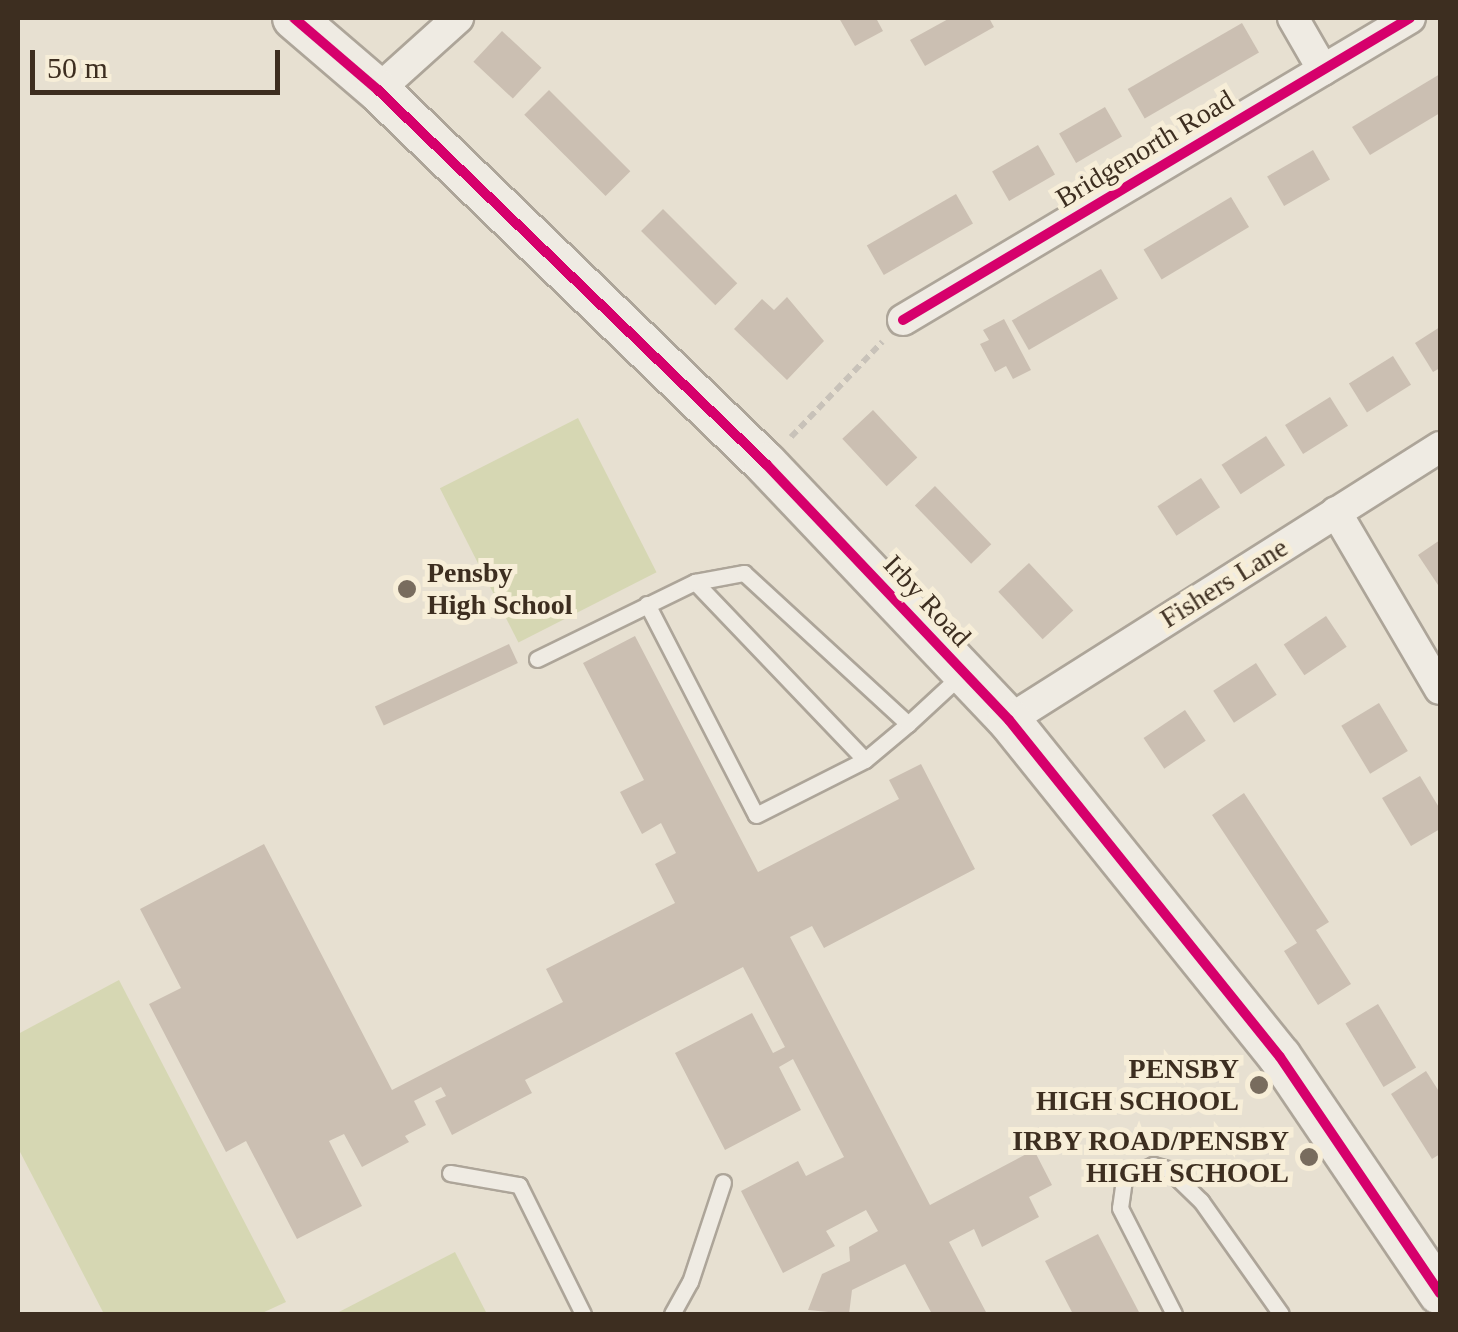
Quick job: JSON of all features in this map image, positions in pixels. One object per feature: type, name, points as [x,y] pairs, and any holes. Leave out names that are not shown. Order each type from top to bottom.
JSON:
[{"type":"street","name":"Irby Road","points":[[294,18],[378,90],[766,464],[1009,720],[1280,1057],[1440,1293]]},
{"type":"street","points":[[378,90],[458,18]]},
{"type":"street","points":[[1293,18],[1322,70]]},
{"type":"street","name":"Bridgenorth Road","points":[[903,320],[1410,18]]},
{"type":"street","name":"Fishers Lane","points":[[1009,720],[1440,447]]},
{"type":"street","points":[[1336,512],[1440,689]]},
{"type":"lane","points":[[537,659],[695,582],[744,572],[908,724]]},
{"type":"lane","points":[[695,582],[865,760]]},
{"type":"lane","points":[[647,604],[756,815],[865,760],[964,673]]},
{"type":"lane","points":[[1174,1314],[1120,1208],[1118,1190],[1124,1178],[1152,1165],[1168,1170],[1201,1201],[1281,1314]]},
{"type":"lane","points":[[450,1173],[519,1185],[583,1314]]},
{"type":"lane","points":[[672,1314],[690,1282],[722,1182]]},
{"type":"path","points":[[766,464],[903,320]]},
{"type":"green space","points":[[578,418],[657,572],[518,643],[440,488]]},
{"type":"green space","points":[[119,980],[286,1302],[260,1314],[104,1314],[18,1148],[18,1034]]},
{"type":"green space","points":[[455,1252],[487,1314],[335,1314]]},
{"type":"building","points":[[839,18],[876,18],[883,31],[855,46]]},
{"type":"building","points":[[950,18],[989,18],[994,27],[925,66],[910,40]]},
{"type":"building","points":[[1242,23],[1259,52],[1145,118],[1128,89]]},
{"type":"building","points":[[502,31],[541,68],[513,99],[473,62]]},
{"type":"building","points":[[1440,74],[1440,113],[1370,155],[1352,127]]},
{"type":"building","points":[[549,90],[630,171],[606,196],[524,115]]},
{"type":"building","points":[[1105,107],[1122,136],[1076,163],[1059,134]]},
{"type":"building","points":[[1038,145],[1055,174],[1009,201],[992,172]]},
{"type":"building","points":[[1313,150],[1330,179],[1284,206],[1267,176]]},
{"type":"building","points":[[956,194],[973,223],[884,275],[867,246]]},
{"type":"building","points":[[1231,197],[1249,227],[1162,280],[1144,250]]},
{"type":"building","points":[[663,209],[737,283],[715,305],[641,231]]},
{"type":"building","points":[[1101,269],[1118,298],[1029,350],[1012,320]]},
{"type":"building","points":[[787,297],[824,341],[787,380],[734,329],[762,299],[774,310]]},
{"type":"building","points":[[1004,319],[1031,370],[1013,379],[1006,366],[995,372],[980,344],[989,340],[983,330]]},
{"type":"building","points":[[1440,327],[1440,368],[1433,372],[1415,343]]},
{"type":"building","points":[[1393,356],[1411,385],[1367,412],[1349,384]]},
{"type":"building","points":[[1330,397],[1348,426],[1303,454],[1285,425]]},
{"type":"building","points":[[873,410],[917,458],[887,486],[842,439]]},
{"type":"building","points":[[1266,436],[1285,465],[1241,494],[1222,465]]},
{"type":"building","points":[[1201,478],[1220,507],[1176,536],[1157,506]]},
{"type":"building","points":[[935,486],[991,544],[971,564],[915,505]]},
{"type":"building","points":[[1440,540],[1440,588],[1418,555]]},
{"type":"building","points":[[1029,563],[1073,611],[1043,639],[998,592]]},
{"type":"building","points":[[1326,616],[1347,647],[1304,675],[1284,645]]},
{"type":"building","points":[[635,636],[758,872],[899,799],[889,780],[921,764],[975,869],[824,948],[812,926],[790,937],[930,1205],[1034,1150],[1052,1185],[1029,1197],[1039,1217],[982,1247],[974,1229],[949,1242],[987,1314],[932,1314],[905,1264],[852,1290],[849,1314],[808,1310],[822,1274],[850,1261],[849,1247],[878,1231],[866,1210],[826,1231],[835,1246],[783,1273],[741,1191],[798,1161],[806,1176],[844,1157],[793,1059],[779,1067],[801,1110],[725,1150],[675,1053],[752,1013],[773,1053],[785,1047],[743,967],[525,1080],[532,1093],[452,1135],[435,1101],[446,1096],[441,1087],[414,1101],[426,1125],[405,1136],[409,1142],[362,1167],[344,1134],[329,1141],[362,1206],[297,1239],[246,1141],[226,1152],[149,1004],[181,988],[140,909],[264,844],[392,1090],[563,1002],[546,969],[675,903],[655,864],[676,853],[661,823],[642,834],[620,792],[644,780],[583,663]]},
{"type":"building","points":[[509,644],[518,663],[384,726],[375,707]]},
{"type":"building","points":[[1256,663],[1277,695],[1234,723],[1213,691]]},
{"type":"building","points":[[1379,703],[1408,751],[1370,774],[1341,726]]},
{"type":"building","points":[[1185,710],[1206,741],[1164,769],[1144,738]]},
{"type":"building","points":[[1420,776],[1440,809],[1440,829],[1411,846],[1382,798]]},
{"type":"building","points":[[1244,793],[1329,922],[1316,930],[1351,984],[1318,1005],[1284,951],[1297,943],[1212,815]]},
{"type":"building","points":[[1378,1004],[1416,1067],[1384,1087],[1345,1024]]},
{"type":"building","points":[[1426,1071],[1440,1093],[1440,1154],[1432,1159],[1391,1094]]},
{"type":"building","points":[[1098,1234],[1140,1314],[1073,1314],[1045,1261]]},
{"type":"cycle path","points":[[294,18],[378,90],[766,464],[1009,720],[1280,1057],[1440,1293]]},
{"type":"cycle path","points":[[903,320],[1410,18]]},
{"type":"place","name":"Pensby High School","points":[[407,589]]},
{"type":"place","name":"PENSBY HIGH SCHOOL","points":[[1259,1085]]},
{"type":"place","name":"IRBY ROAD/PENSBY HIGH SCHOOL","points":[[1309,1157]]}]
